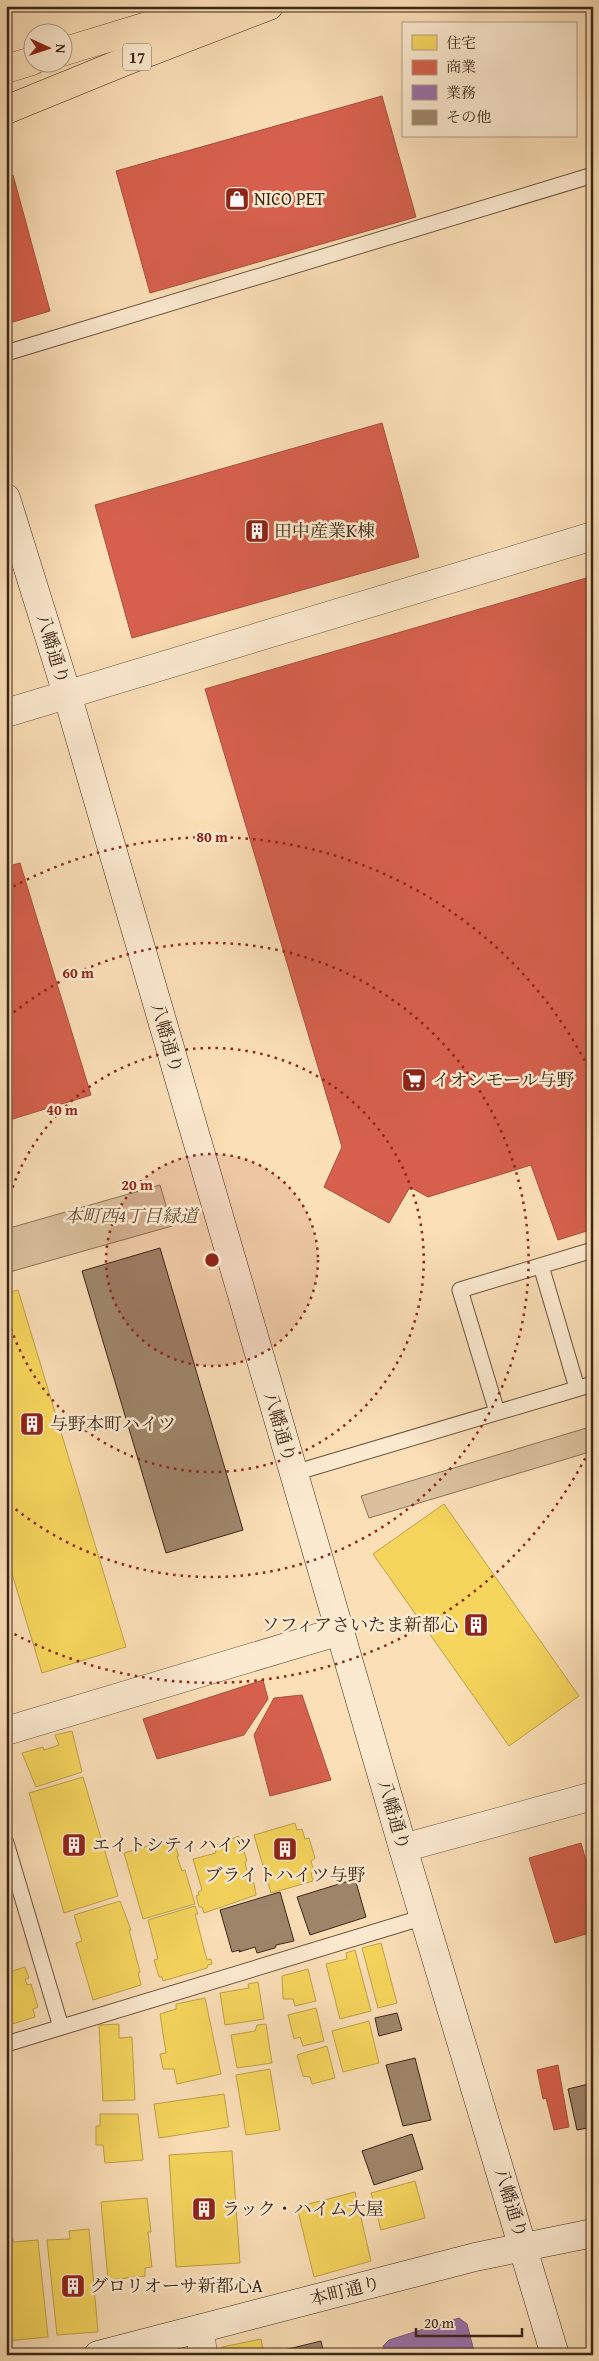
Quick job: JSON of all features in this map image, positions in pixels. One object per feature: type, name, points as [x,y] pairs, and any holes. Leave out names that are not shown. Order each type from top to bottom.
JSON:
[{"type":"highway","points":[[72,49],[213,6]]},
{"type":"highway","name":"17","points":[[6,110],[269,6]]},
{"type":"highway","points":[[6,69],[22,64]]},
{"type":"main road","name":"八幡通り","points":[[6,498],[67,694],[424,1917],[555,2355]]},
{"type":"main road","points":[[6,713],[593,536]]},
{"type":"main road","points":[[6,1731],[340,1631]]},
{"type":"main road","points":[[404,1848],[593,1796]]},
{"type":"main road","name":"本町通り","points":[[98,2355],[201,2342],[475,2257],[593,2233]]},
{"type":"lane","points":[[6,353],[593,175]]},
{"type":"lane","points":[[497,1412],[460,1290],[593,1250]]},
{"type":"lane","points":[[542,1266],[577,1388]]},
{"type":"lane","points":[[294,1473],[593,1384]]},
{"type":"lane","points":[[6,1843],[61,2027]]},
{"type":"lane","points":[[6,2044],[424,1917]]},
{"type":"green space","name":"本町西4丁目緑道","points":[[160,1185],[172,1226],[6,1273],[6,1229]]},
{"type":"green space","points":[[593,1426],[593,1451],[369,1518],[361,1496]]},
{"type":"building: 住宅","name":"与野本町ハイツ","points":[[18,1290],[126,1647],[42,1673],[6,1554],[6,1293]]},
{"type":"building: 住宅","name":"ソフィアさいたま新都心","points":[[444,1504],[579,1696],[509,1746],[373,1554]]},
{"type":"building: 住宅","points":[[72,1731],[82,1772],[36,1787],[22,1753],[43,1747],[44,1750],[59,1745],[55,1735]]},
{"type":"building: 住宅","name":"エイトシティハイツ","points":[[83,1777],[118,1896],[64,1913],[29,1793]]},
{"type":"building: 住宅","name":"ブライトハイツ与野","points":[[295,1823],[297,1830],[302,1829],[305,1839],[309,1838],[315,1858],[311,1861],[314,1872],[311,1873],[313,1881],[271,1893],[254,1835]]},
{"type":"building: 住宅","points":[[239,1836],[247,1861],[245,1862],[249,1883],[254,1883],[256,1895],[204,1913],[202,1907],[199,1907],[196,1896],[202,1890],[193,1859],[216,1853],[214,1846]]},
{"type":"building: 住宅","points":[[172,1839],[179,1856],[177,1856],[182,1871],[185,1870],[195,1904],[143,1919],[124,1853]]},
{"type":"building: 住宅","points":[[120,1901],[131,1930],[129,1930],[140,1972],[138,1973],[141,1985],[93,2000],[76,1943],[82,1941],[74,1915]]},
{"type":"building: 住宅","points":[[195,1906],[198,1914],[195,1914],[207,1960],[211,1959],[212,1964],[208,1965],[207,1968],[163,1981],[162,1977],[159,1977],[154,1960],[158,1959],[148,1920]]},
{"type":"building: 住宅","points":[[381,1943],[397,2003],[378,2008],[362,1948]]},
{"type":"building: 住宅","points":[[355,1950],[371,2011],[340,2019],[326,1964],[347,1959],[346,1953]]},
{"type":"building: 住宅","points":[[25,1967],[29,1978],[25,1979],[27,1985],[31,1984],[38,2007],[33,2009],[35,2017],[9,2025],[6,2021],[6,1973]]},
{"type":"building: 住宅","points":[[308,1969],[316,2001],[295,2006],[293,1999],[283,1999],[282,1976]]},
{"type":"building: 住宅","points":[[258,1982],[264,2019],[225,2025],[220,1993],[249,1988],[248,1984]]},
{"type":"building: 住宅","points":[[205,1998],[221,2074],[177,2084],[174,2069],[163,2069],[160,2054],[166,2053],[160,2014],[176,2009],[176,2004]]},
{"type":"building: 住宅","points":[[316,2008],[324,2041],[303,2046],[300,2037],[294,2039],[288,2015]]},
{"type":"building: 住宅","points":[[369,2021],[379,2063],[343,2072],[332,2031]]},
{"type":"building: 住宅","points":[[119,2024],[119,2038],[132,2037],[135,2100],[103,2101],[99,2025]]},
{"type":"building: 住宅","points":[[266,2024],[272,2063],[237,2068],[231,2035],[255,2031],[257,2025]]},
{"type":"building: 住宅","points":[[327,2046],[335,2078],[312,2084],[310,2077],[303,2076],[297,2055]]},
{"type":"building: 住宅","points":[[270,2069],[280,2130],[246,2135],[236,2075]]},
{"type":"building: 住宅","points":[[224,2094],[229,2127],[159,2138],[154,2104]]},
{"type":"building: 住宅","points":[[100,2114],[138,2114],[143,2160],[105,2163],[103,2145],[96,2145],[96,2126],[100,2126]]},
{"type":"building: 住宅","name":"ラック・ハイム大屋","points":[[232,2151],[240,2263],[176,2267],[169,2155]]},
{"type":"building: 住宅","points":[[415,2181],[425,2218],[381,2230],[371,2193]]},
{"type":"building: 住宅","points":[[355,2192],[371,2261],[314,2277],[297,2207]]},
{"type":"building: 住宅","points":[[147,2198],[151,2232],[148,2232],[152,2267],[145,2268],[145,2276],[108,2280],[101,2202]]},
{"type":"building: 住宅","name":"グロリオーサ新都心A","points":[[89,2229],[98,2332],[57,2335],[47,2240],[70,2239],[69,2231]]},
{"type":"building: 住宅","points":[[13,2239],[13,2242],[38,2240],[48,2337],[6,2341],[6,2240]]},
{"type":"building: 住宅","points":[[261,2339],[264,2355],[223,2355],[222,2347]]},
{"type":"building: 商業","points":[[382,96],[416,217],[150,293],[116,171]]},
{"type":"building: 商業","points":[[13,175],[50,311],[13,322],[6,301],[6,177]]},
{"type":"building: 商業","name":"田中産業K棟","points":[[382,423],[419,557],[132,638],[95,505]]},
{"type":"building: 商業","points":[[593,576],[593,1229],[558,1240],[531,1165],[428,1197],[410,1187],[389,1223],[324,1187],[342,1147],[205,689]]},
{"type":"building: 商業","points":[[20,863],[91,1095],[6,1121],[6,867]]},
{"type":"building: 商業","points":[[263,1680],[268,1699],[244,1735],[157,1759],[143,1719]]},
{"type":"building: 商業","points":[[302,1695],[331,1780],[270,1796],[254,1735],[274,1698]]},
{"type":"building: 商業","points":[[581,1843],[586,1861],[593,1859],[593,1932],[555,1943],[529,1858]]},
{"type":"building: 商業","points":[[558,2065],[569,2127],[554,2130],[546,2098],[543,2099],[537,2070]]},
{"type":"building: 業務","points":[[459,2318],[467,2324],[475,2355],[384,2355],[383,2346],[389,2340]]},
{"type":"building: その他","points":[[160,1248],[243,1530],[166,1553],[82,1271]]},
{"type":"building: その他","points":[[355,1879],[366,1917],[310,1935],[297,1897]]},
{"type":"building: その他","points":[[280,1892],[294,1941],[276,1945],[275,1948],[257,1953],[255,1947],[232,1952],[220,1910]]},
{"type":"building: その他","points":[[397,2013],[402,2030],[379,2036],[375,2018]]},
{"type":"building: その他","points":[[415,2058],[431,2120],[403,2126],[386,2065]]},
{"type":"building: その他","points":[[593,2083],[593,2127],[577,2130],[568,2089]]},
{"type":"building: その他","points":[[412,2134],[423,2169],[374,2185],[362,2151]]},
{"type":"building: その他","points":[[321,2341],[324,2355],[284,2355],[284,2350]]},
{"type":"place","name":"NICO PET","points":[[237,199]]},
{"type":"place","name":"田中産業K棟","points":[[257,531]]},
{"type":"place","name":"イオンモール与野","points":[[414,1080]]},
{"type":"place","name":"与野本町ハイツ","points":[[32,1424]]},
{"type":"place","name":"ソフィアさいたま新都心","points":[[476,1625]]},
{"type":"place","name":"エイトシティハイツ","points":[[74,1845]]},
{"type":"place","name":"ブライトハイツ与野","points":[[285,1849]]},
{"type":"place","name":"ラック・ハイム大屋","points":[[204,2209]]},
{"type":"place","name":"グロリオーサ新都心A","points":[[73,2286]]}]
